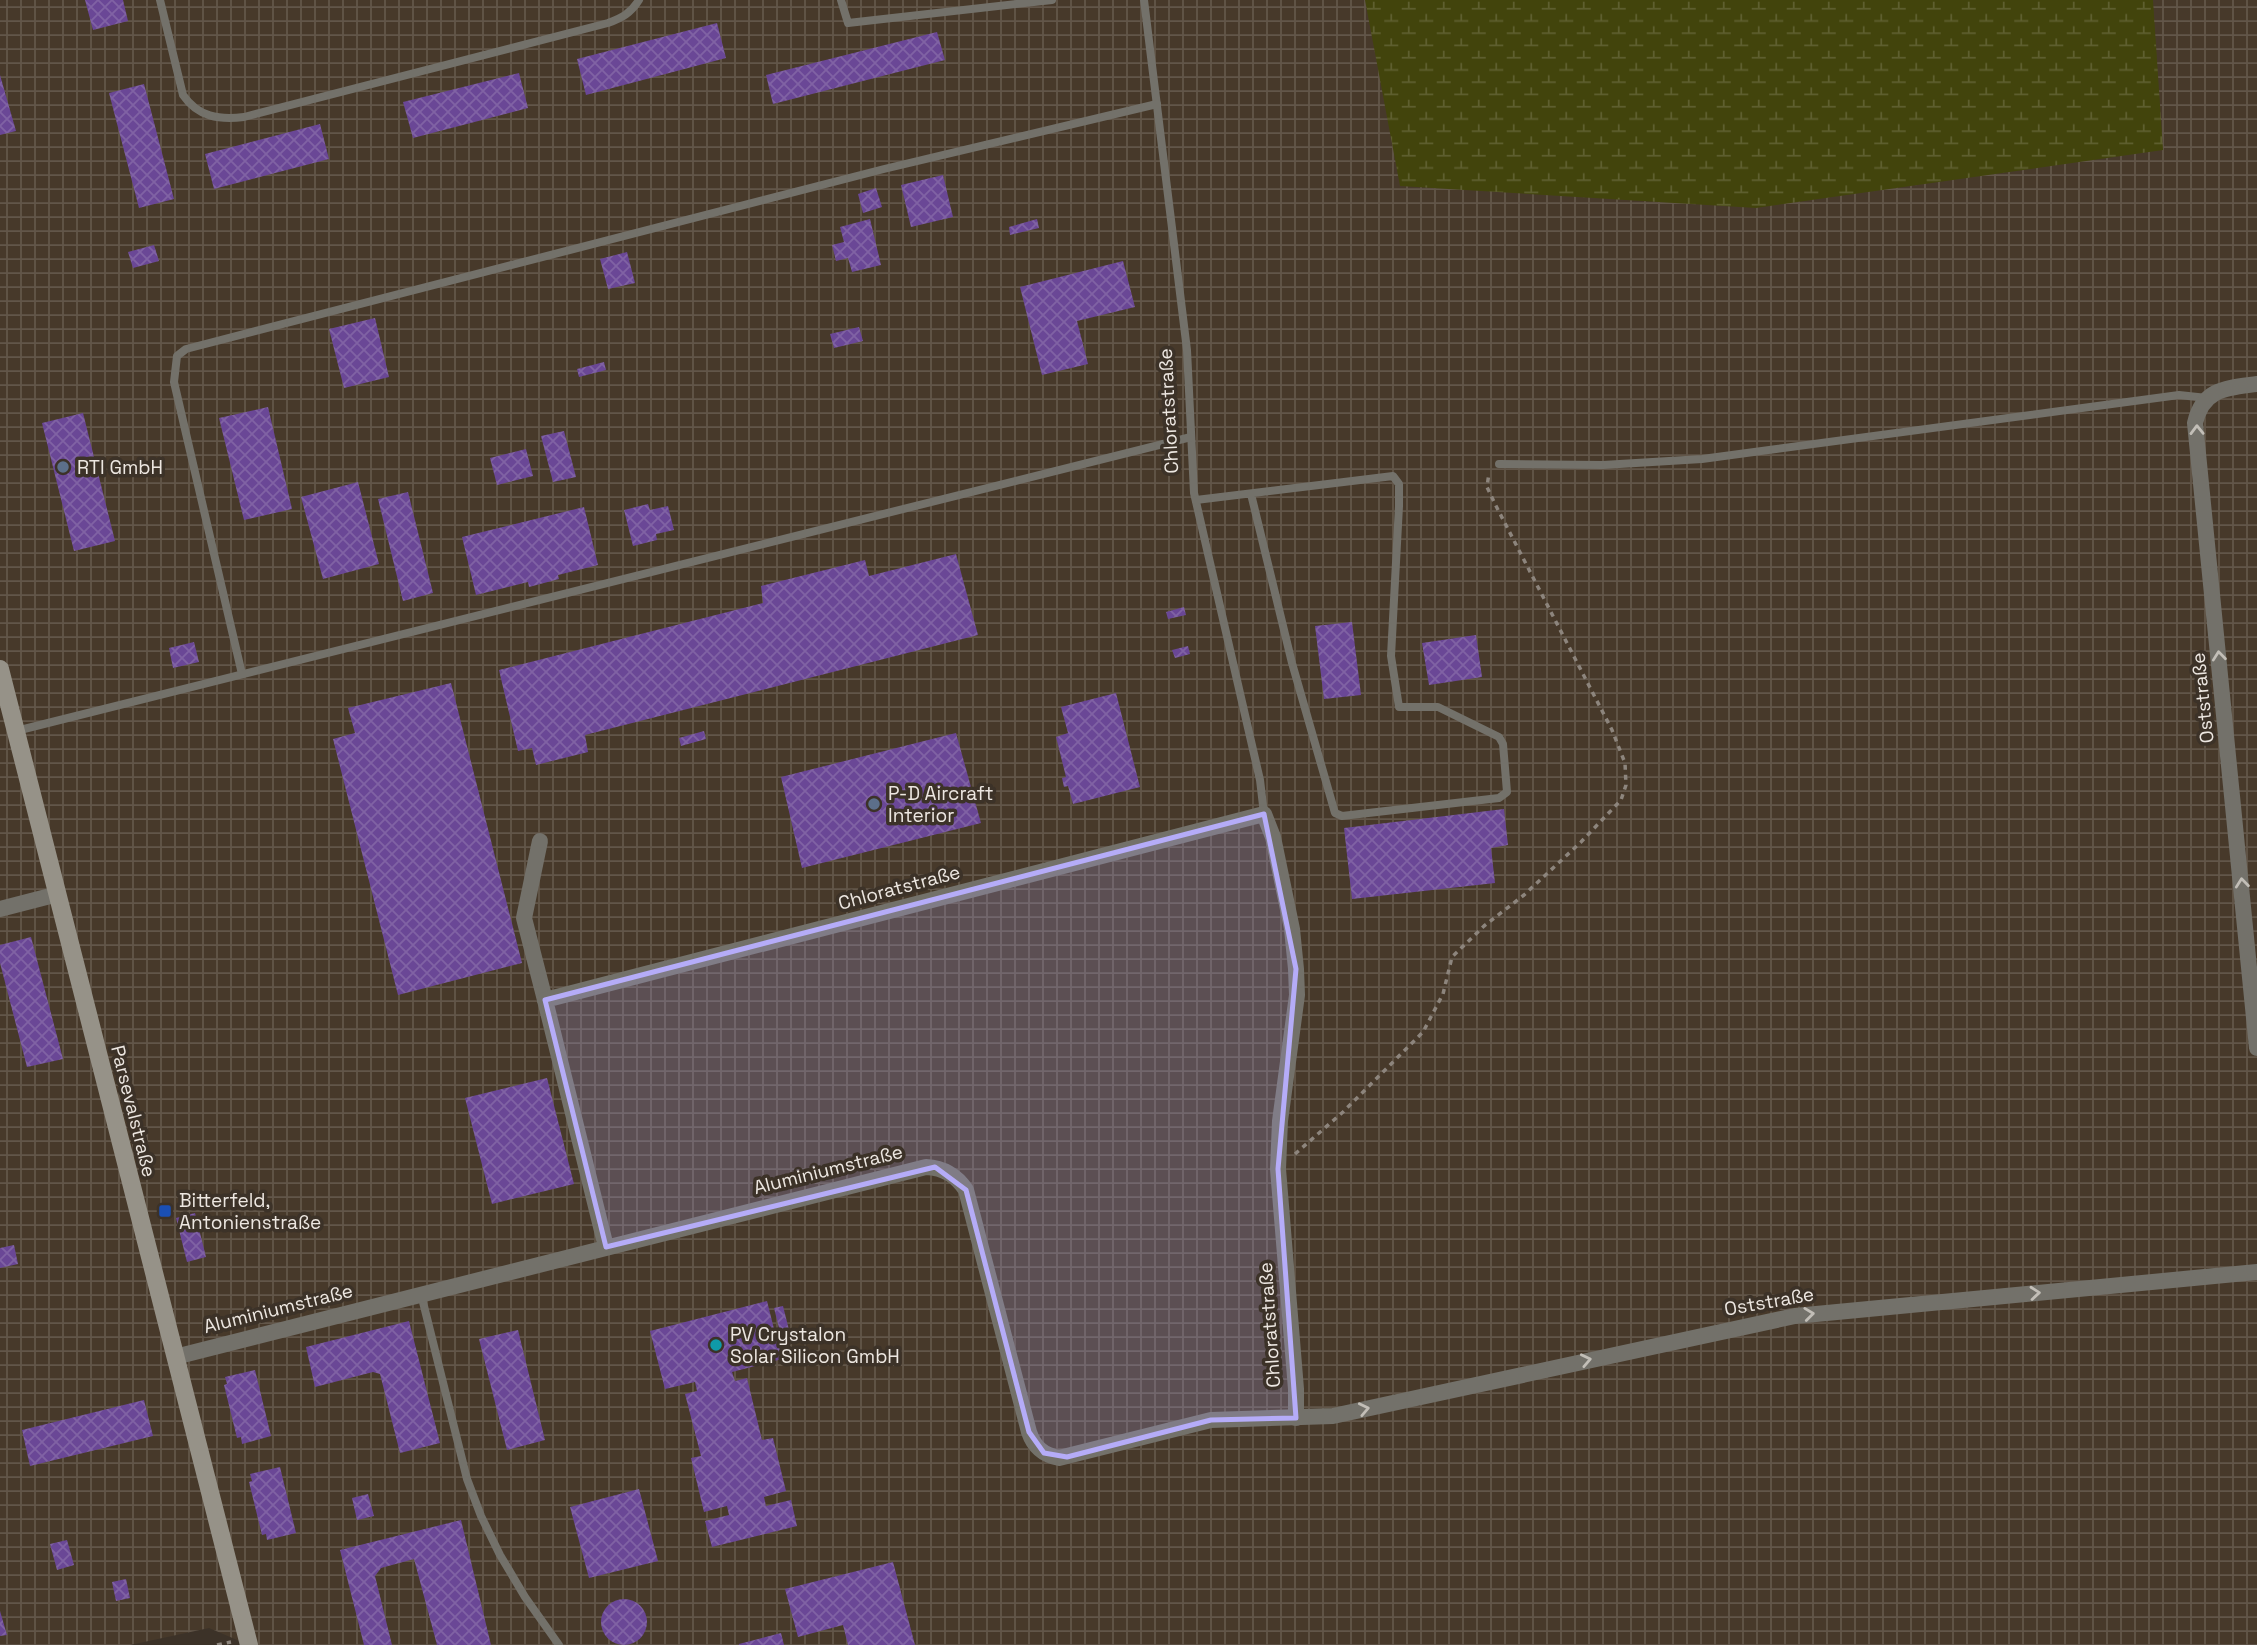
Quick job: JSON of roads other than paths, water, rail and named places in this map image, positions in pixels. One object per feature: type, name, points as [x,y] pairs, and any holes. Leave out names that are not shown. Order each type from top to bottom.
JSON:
[{"type":"street","points":[[2207,398],[2220,390],[2257,384]]},
{"type":"street","name":"Oststraße","points":[[2207,398],[2197,414],[2196,433],[2257,1048]]},
{"type":"street","name":"Parsevalstraße","points":[[0,669],[249,1645]]},
{"type":"street","name":"Chloratstraße","points":[[545,1000],[1264,814],[1273,837],[1292,929],[1296,969],[1297,995],[1280,1121],[1278,1169],[1296,1418]]},
{"type":"street","points":[[541,841],[524,918],[606,1247]]},
{"type":"street","points":[[0,909],[58,894]]},
{"type":"street","name":"Aluminiumstraße","points":[[175,1357],[917,1167],[935,1167],[951,1174],[966,1190],[1029,1433],[1037,1448],[1044,1453],[1067,1457],[1211,1420],[1296,1418]]},
{"type":"street","name":"Oststraße","points":[[1296,1418],[1333,1416],[1795,1316],[2257,1272]]},
{"type":"lane","points":[[160,0],[183,95],[191,107],[200,113],[226,120],[608,23],[633,10],[639,0]]},
{"type":"lane","points":[[841,0],[848,23],[988,4],[1052,0]]},
{"type":"lane","name":"Chloratstraße","points":[[1144,0],[1187,350],[1196,500],[1260,780],[1264,814]]},
{"type":"lane","points":[[243,674],[174,382],[177,356],[186,349],[884,169],[1157,104]]},
{"type":"lane","points":[[1499,464],[1603,464],[1702,459],[2179,395],[2207,398]]},
{"type":"lane","points":[[16,730],[1191,437]]},
{"type":"lane","points":[[1196,500],[1393,476],[1399,484],[1399,506],[1391,656],[1399,707],[1437,707],[1499,737],[1503,744],[1507,792],[1504,796],[1499,799],[1342,816],[1335,813],[1292,663],[1251,494]]},
{"type":"lane","points":[[421,1294],[467,1479],[481,1516],[500,1555],[559,1645]]},
{"type":"place","name":"RTI GmbH","points":[[63,467]]},
{"type":"place","name":"P-D Aircraft Interior","points":[[874,804]]},
{"type":"place","name":"Bitterfeld, Antonienstraße","points":[[165,1211]]},
{"type":"place","name":"PV Crystalon Solar Silicon GmbH","points":[[716,1345]]}]
